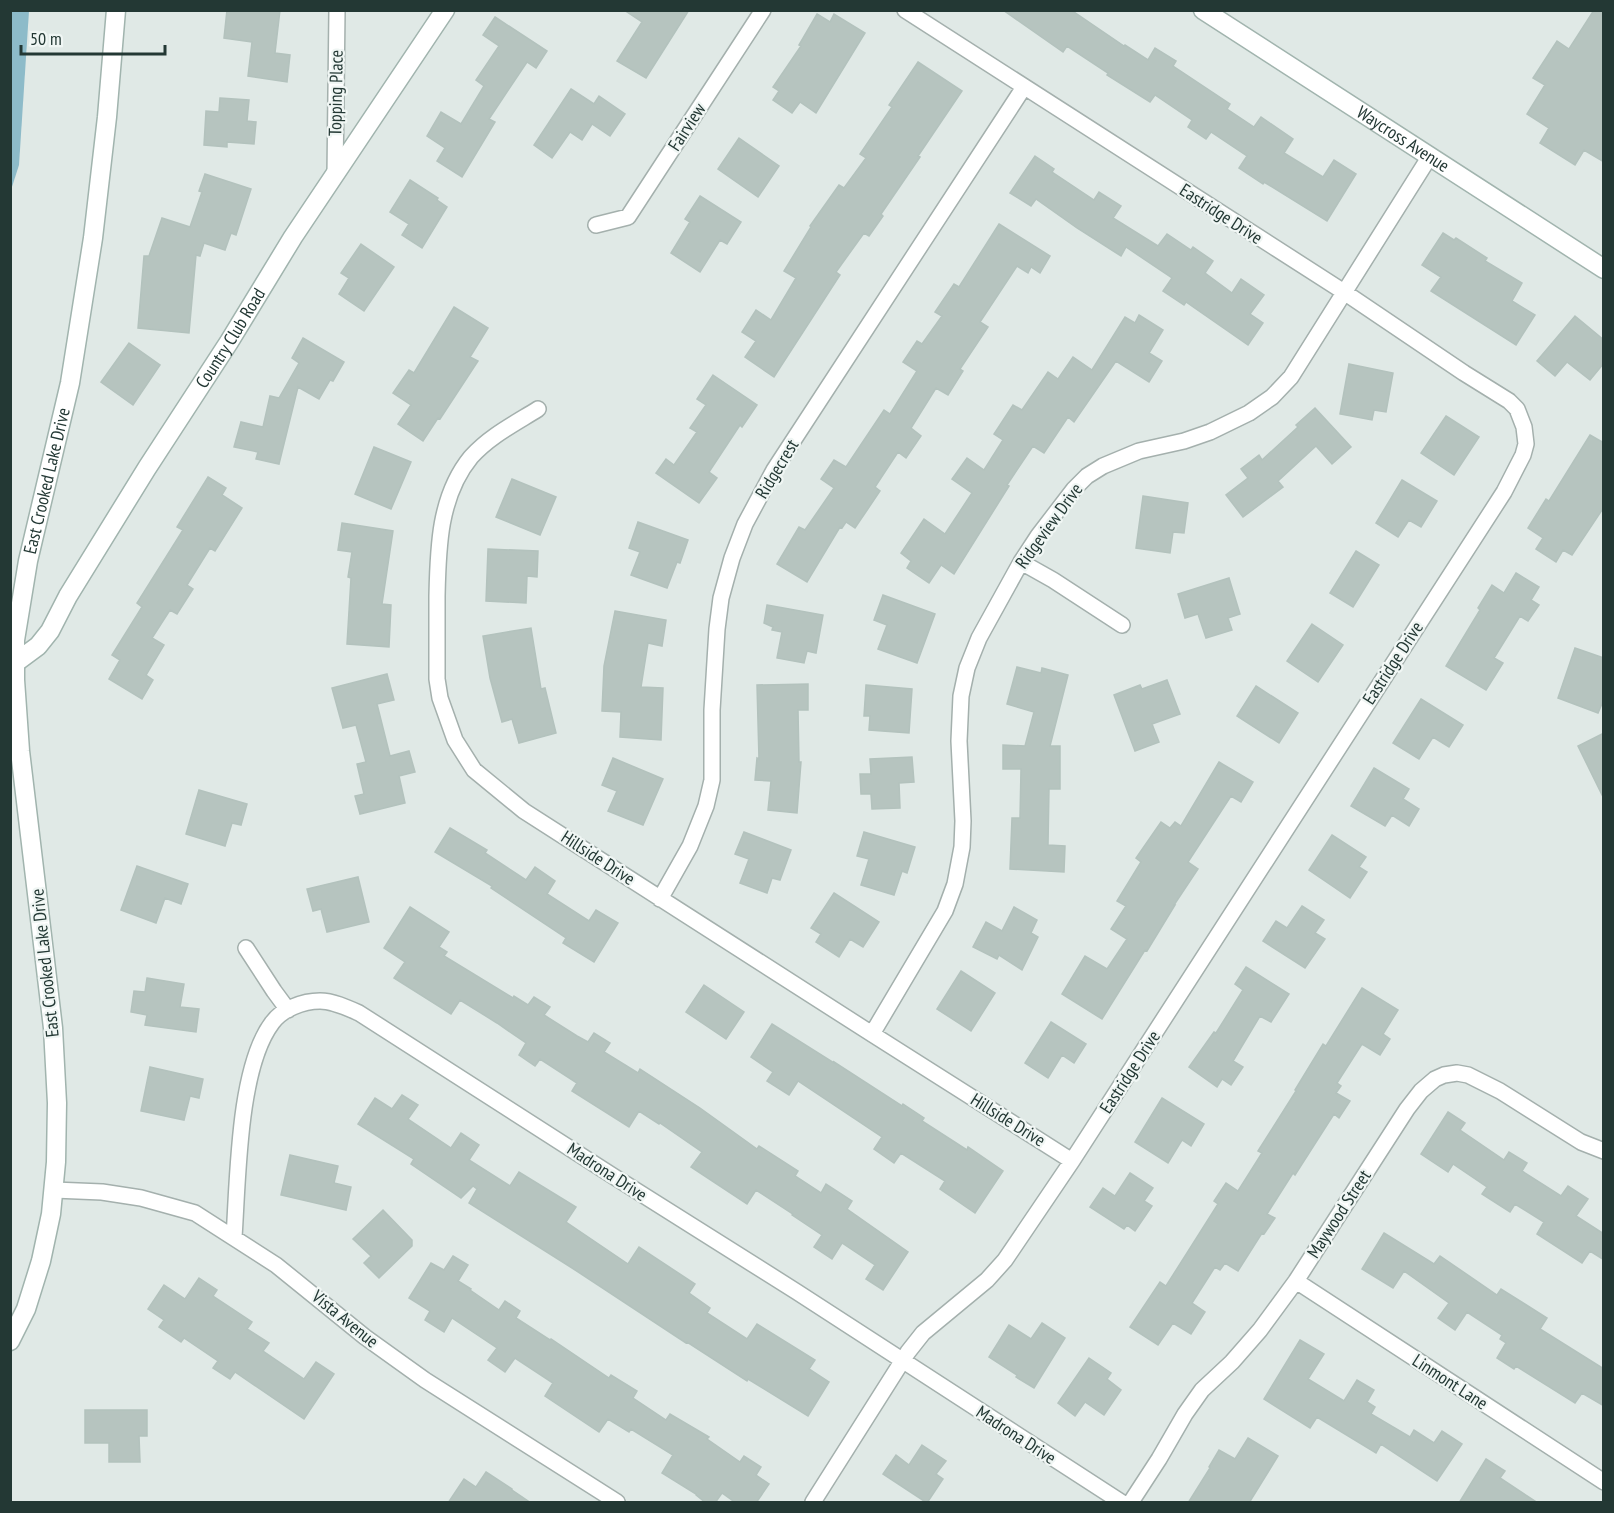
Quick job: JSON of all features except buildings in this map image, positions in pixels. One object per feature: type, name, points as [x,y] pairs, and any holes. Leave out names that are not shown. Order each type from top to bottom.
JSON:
[{"type":"street","name":"East Crooked Lake Drive","points":[[10,1341],[26,1309],[41,1261],[51,1214],[56,1162],[57,1103],[53,1028],[20,751],[15,640],[28,561],[70,383],[93,238],[116,10]]},
{"type":"street","name":"Topping Place","points":[[334,176],[338,10]]},
{"type":"street","name":"Country Club Road","points":[[15,663],[38,646],[51,631],[68,596],[293,237],[445,10]]},
{"type":"street","name":"Fairview","points":[[596,225],[628,217],[764,10]]},
{"type":"street","name":"Eastridge Drive","points":[[813,1503],[902,1360],[923,1334],[987,1281],[1005,1260],[1072,1161],[1504,492],[1523,455],[1526,444],[1524,428],[1516,409],[1509,401],[1344,292],[905,10]]},
{"type":"street","name":"Waycross Avenue","points":[[1203,10],[1604,268]]},
{"type":"street","name":"Ridgecrest","points":[[660,899],[690,846],[706,806],[712,780],[712,711],[717,629],[721,598],[732,558],[745,524],[774,470],[1024,87]]},
{"type":"street","name":"Ridgeview Drive","points":[[872,1034],[945,911],[955,884],[962,848],[963,821],[959,741],[961,696],[967,668],[979,639],[1021,562],[1074,489],[1087,476],[1103,466],[1139,451],[1184,441],[1210,432],[1249,413],[1272,397],[1291,376],[1430,156]]},
{"type":"street","name":"Hillside Drive","points":[[538,409],[494,436],[471,458],[458,478],[447,503],[441,529],[438,555],[437,679],[440,698],[455,740],[474,770],[524,811],[1072,1161]]},
{"type":"street","points":[[1021,562],[1122,625]]},
{"type":"street","points":[[246,948],[288,1010]]},
{"type":"street","name":"Madrona Drive","points":[[234,1237],[242,1132],[254,1058],[273,1022],[288,1010],[303,1003],[321,1001],[359,1013],[902,1360],[1121,1503]]},
{"type":"street","name":"Maywood Street","points":[[1131,1503],[1202,1390],[1232,1362],[1260,1330],[1296,1281],[1407,1109],[1421,1091],[1435,1079],[1457,1073],[1468,1075],[1500,1091],[1581,1142],[1604,1151]]},
{"type":"street","name":"Vista Avenue","points":[[54,1190],[102,1192],[152,1200],[195,1213],[276,1265],[365,1337],[425,1380],[617,1503]]},
{"type":"street","name":"Linmont Lane","points":[[1296,1281],[1604,1482]]},
{"type":"water","points":[[11,10],[29,11],[19,165],[11,190]]}]
